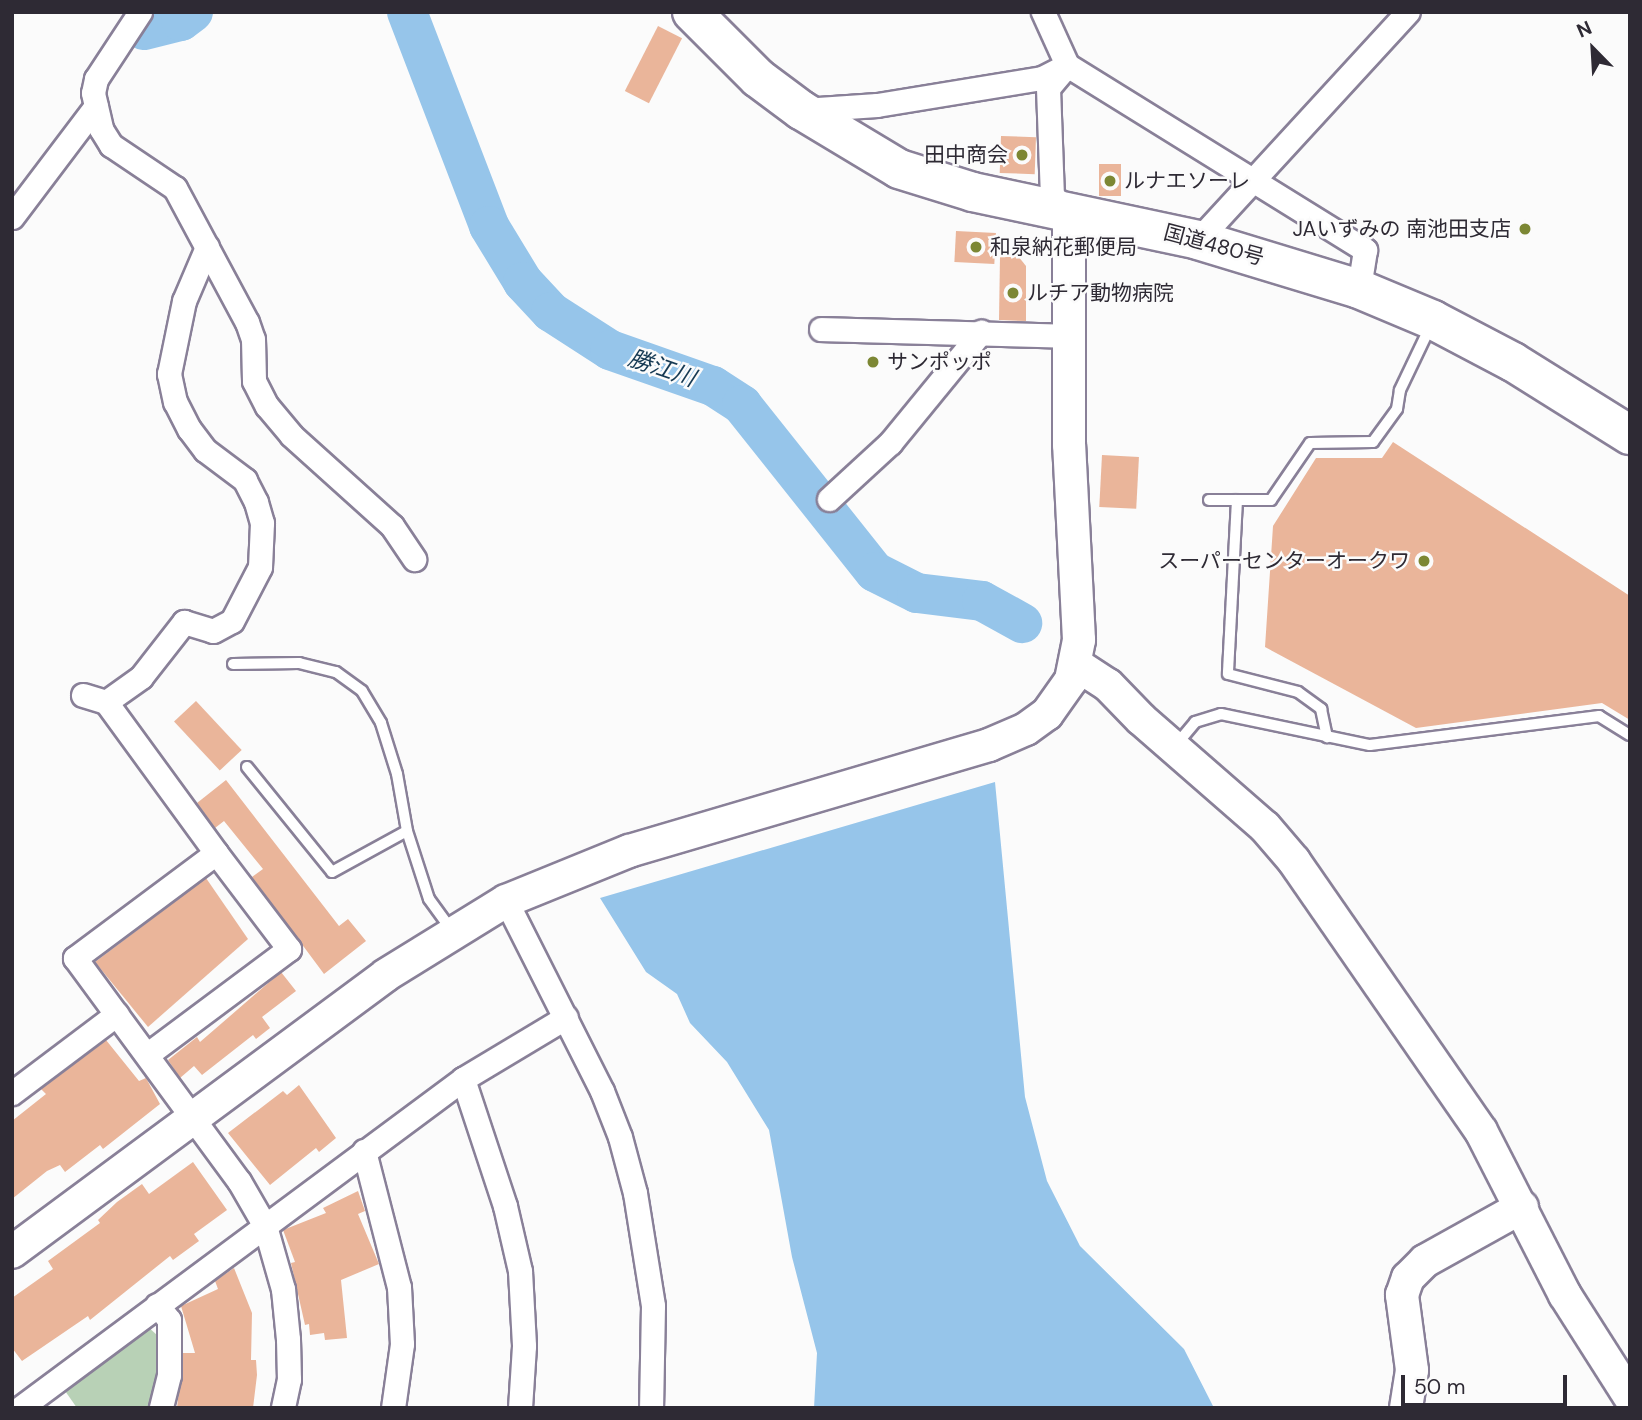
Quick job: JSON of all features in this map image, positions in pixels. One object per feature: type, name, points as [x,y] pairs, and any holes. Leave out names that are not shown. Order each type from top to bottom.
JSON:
[{"type":"highway","name":"国道480号","points":[[692,12],[758,78],[801,110],[899,169],[973,192],[1198,240],[1359,289],[1433,320],[1513,362],[1630,435]]},
{"type":"street","points":[[140,12],[96,79],[96,106],[101,129],[111,145],[174,188],[253,339],[254,381],[267,406],[291,435],[392,526],[414,559]]},
{"type":"street","points":[[1043,12],[1067,65],[1249,181],[1365,250],[1359,289]]},
{"type":"street","points":[[1198,240],[1249,181],[1409,12]]},
{"type":"street","points":[[801,110],[877,105],[1042,78],[1067,65]]},
{"type":"street","points":[[12,1251],[193,1117],[452,932],[506,901],[629,851],[989,745],[1026,729],[1060,698],[1077,665],[1069,445],[1072,336],[1069,211],[1052,196],[1048,88],[1067,65]]},
{"type":"street","points":[[12,217],[96,106]]},
{"type":"street","points":[[106,702],[142,677],[184,622],[213,631],[232,621],[260,567],[262,523],[256,502],[244,480],[205,450],[189,429],[175,402],[169,374],[184,301],[207,247]]},
{"type":"street","points":[[821,329],[1072,336]]},
{"type":"street","points":[[829,499],[890,443],[981,332]]},
{"type":"street","points":[[1077,665],[1108,685],[1265,827],[1294,861],[1480,1131],[1522,1207],[1565,1295],[1630,1397]]},
{"type":"street","points":[[83,695],[106,702],[289,949],[148,1054]]},
{"type":"street","points":[[216,853],[75,958],[193,1117],[265,1226],[283,1289],[288,1339],[289,1379],[283,1408]]},
{"type":"street","points":[[506,901],[607,1103],[635,1193],[653,1307],[651,1408]]},
{"type":"street","points":[[12,1093],[117,1014]]},
{"type":"street","points":[[20,1408],[463,1079],[566,1017]]},
{"type":"street","points":[[463,1079],[505,1206],[520,1271],[524,1346],[520,1408]]},
{"type":"street","points":[[364,1151],[399,1287],[402,1344],[393,1408]]},
{"type":"street","points":[[1406,1408],[1412,1370],[1402,1296],[1408,1278],[1425,1261],[1522,1207]]},
{"type":"street","points":[[157,1305],[169,1320],[169,1374],[162,1408]]},
{"type":"lane","points":[[1209,500],[1272,500],[1310,443],[1373,442],[1397,409],[1400,390],[1433,320]]},
{"type":"lane","points":[[1237,500],[1228,674],[1298,692],[1321,709],[1327,737]]},
{"type":"lane","points":[[233,664],[299,663],[335,672],[362,691],[381,723],[393,762],[407,831],[429,899],[452,932]]},
{"type":"lane","points":[[1174,747],[1195,722],[1221,714],[1370,746],[1599,716],[1630,735]]},
{"type":"lane","points":[[247,767],[332,872],[407,831]]},
{"type":"green space","points":[[146,1325],[158,1336],[159,1363],[148,1408],[77,1408],[63,1388]]},
{"type":"water","points":[[995,782],[1025,1097],[1047,1181],[1080,1246],[1184,1349],[1214,1408],[814,1408],[817,1353],[792,1257],[769,1130],[727,1062],[690,1023],[677,994],[646,972],[600,898]]},
{"type":"building","points":[[658,26],[682,38],[649,103],[625,91]]},
{"type":"building","name":"田中商会","points":[[1001,136],[1036,137],[1035,174],[1000,173]]},
{"type":"building","name":"ルナエソーレ","points":[[1099,164],[1121,164],[1121,196],[1099,196]]},
{"type":"building","points":[[956,231],[996,233],[994,264],[954,262]]},
{"type":"building","name":"ルチア動物病院","points":[[1000,256],[1018,256],[1026,266],[1026,321],[999,320]]},
{"type":"building","name":"スーパーセンターオークワ","points":[[1393,442],[1630,596],[1630,720],[1602,703],[1416,728],[1265,647],[1273,526],[1316,458],[1382,458]]},
{"type":"building","points":[[1102,455],[1139,457],[1136,509],[1099,507]]},
{"type":"building","points":[[196,701],[242,750],[220,770],[174,721]]},
{"type":"building","points":[[226,780],[339,926],[348,919],[366,941],[324,974],[252,877],[263,869],[224,821],[215,828],[197,803]]},
{"type":"building","points":[[206,878],[248,939],[148,1027],[95,962]]},
{"type":"building","points":[[281,972],[296,991],[262,1017],[270,1028],[256,1039],[253,1035],[202,1075],[194,1066],[180,1078],[168,1060],[197,1037],[200,1042]]},
{"type":"building","points":[[106,1040],[139,1081],[146,1078],[160,1104],[103,1149],[100,1145],[65,1172],[60,1165],[47,1171],[12,1199],[12,1121],[46,1094],[41,1089]]},
{"type":"building","points":[[299,1085],[336,1138],[319,1152],[316,1148],[270,1185],[228,1133],[283,1091],[287,1095]]},
{"type":"building","points":[[193,1162],[227,1210],[194,1234],[199,1241],[173,1260],[170,1256],[90,1320],[88,1316],[22,1361],[12,1348],[12,1298],[53,1269],[48,1261],[100,1223],[98,1220],[117,1202],[142,1184],[149,1194]]},
{"type":"building","points":[[358,1191],[365,1211],[358,1214],[379,1264],[341,1280],[347,1338],[325,1340],[324,1333],[310,1335],[309,1324],[305,1325],[291,1263],[295,1262],[283,1230],[326,1213],[323,1208]]},
{"type":"building","points":[[234,1268],[252,1313],[251,1360],[256,1360],[257,1375],[253,1408],[177,1408],[183,1353],[195,1353],[181,1306],[218,1289],[215,1281]]},
{"type":"waterway","name":"勝江川","points":[[144,30],[181,21],[193,12]]},
{"type":"waterway","name":"勝江川","points":[[407,12],[489,226],[523,282],[551,312],[610,350],[713,386],[742,405],[875,572],[917,593],[982,601],[1022,623]]},
{"type":"place","name":"田中商会","points":[[1022,155]]},
{"type":"place","name":"ルナエソーレ","points":[[1110,181]]},
{"type":"place","name":"JAいずみの 南池田支店","points":[[1525,229]]},
{"type":"place","name":"和泉納花郵便局","points":[[976,247]]},
{"type":"place","name":"ルチア動物病院","points":[[1013,293]]},
{"type":"place","name":"サンポッポ","points":[[873,362]]},
{"type":"place","name":"スーパーセンターオークワ","points":[[1424,561]]}]
